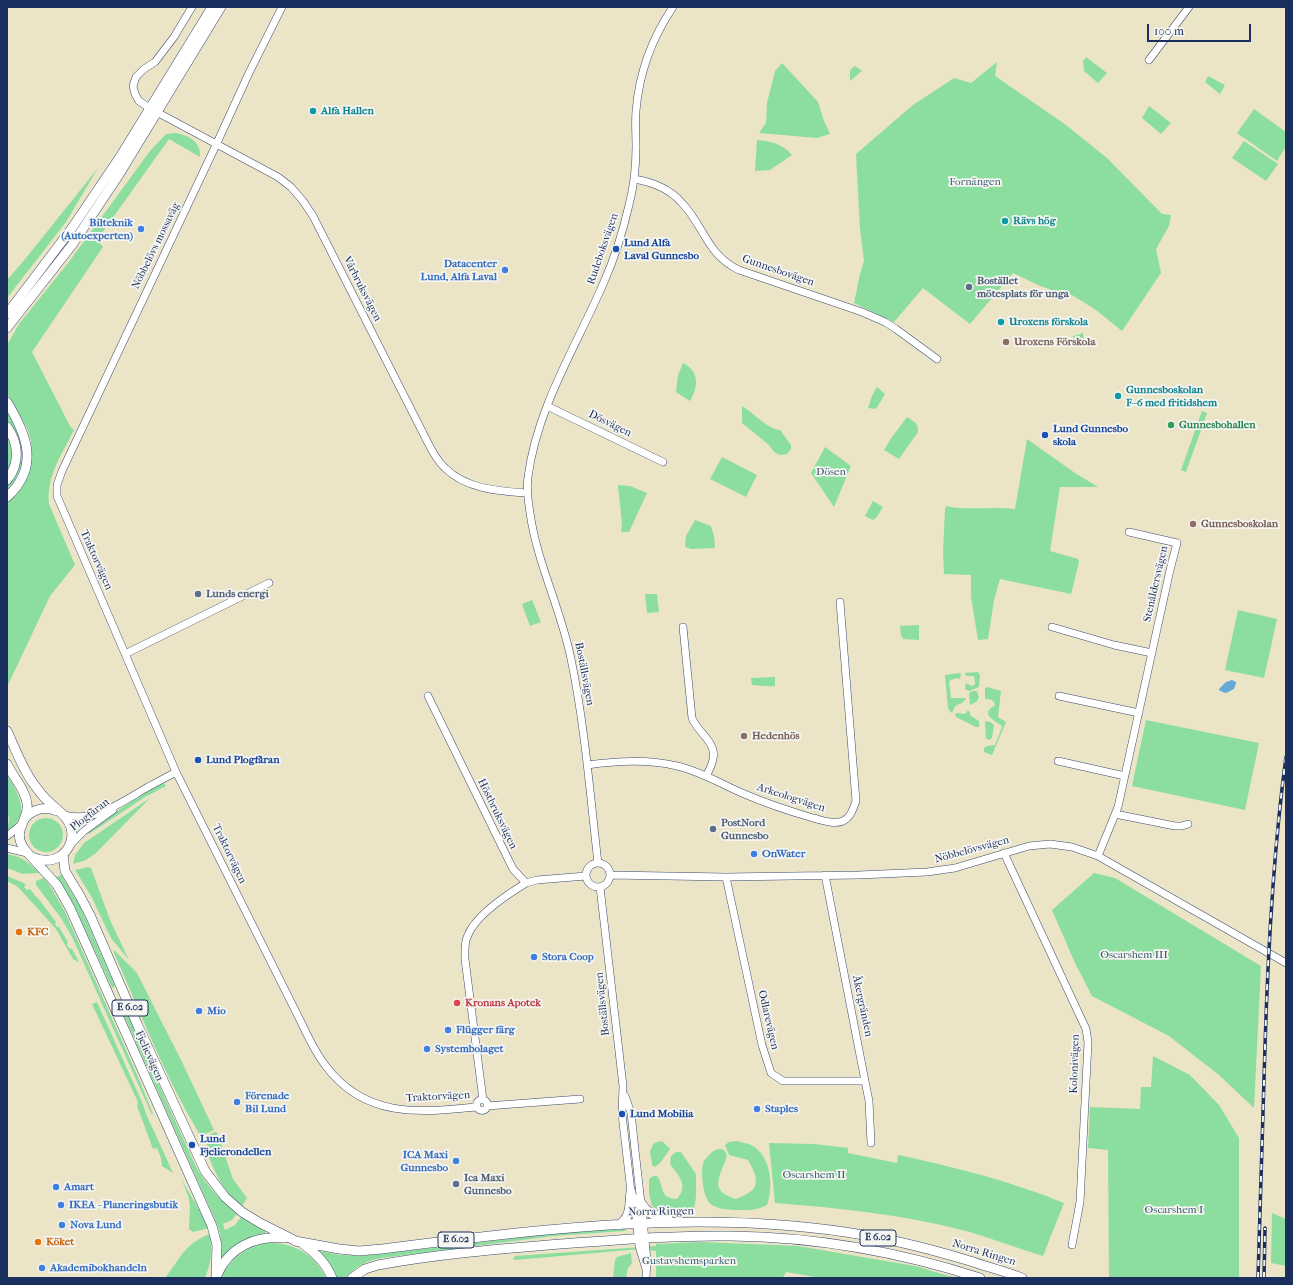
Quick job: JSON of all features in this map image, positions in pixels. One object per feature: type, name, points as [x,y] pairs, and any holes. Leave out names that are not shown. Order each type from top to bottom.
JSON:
[{"type":"main road","points":[[7,328],[44,282],[87,223],[154,110],[212,7]]},
{"type":"main road","points":[[7,314],[76,222],[154,110],[221,7]]},
{"type":"main road","points":[[7,336],[44,282]]},
{"type":"main road","points":[[7,402],[23,431],[26,441],[28,464],[15,489],[7,496]]},
{"type":"main road","points":[[7,427],[12,433],[16,452],[16,464],[7,480]]},
{"type":"main road","name":"Fjelievägen","points":[[7,731],[26,771],[33,782],[48,801],[68,821],[72,838],[65,852],[65,871],[90,915],[138,1026],[205,1171],[224,1197],[242,1212],[294,1240]]},
{"type":"main road","name":"Fjelievägen","points":[[7,764],[26,798],[28,808],[19,834],[20,841],[29,854],[57,885],[70,908],[208,1217],[216,1240],[216,1278]]},
{"type":"main road","points":[[23,822],[31,813],[39,809],[50,808],[60,813]]},
{"type":"main road","points":[[29,854],[40,860],[47,860],[54,859],[65,852]]},
{"type":"main road","points":[[619,1225],[625,1220],[629,1213],[632,1192]]},
{"type":"main road","points":[[641,1203],[648,1211],[657,1217],[692,1218],[702,1223]]},
{"type":"main road","name":"Norra Ringen","points":[[352,1278],[369,1267],[399,1261],[481,1251],[625,1239],[640,1230],[702,1223],[781,1225],[867,1236],[939,1252],[1022,1278]]},
{"type":"main road","name":"Norra Ringen","points":[[294,1240],[339,1250],[365,1250],[556,1229],[619,1225],[640,1230],[655,1237],[731,1236],[842,1245],[911,1259],[980,1278]]},
{"type":"main road","points":[[216,1278],[220,1270],[236,1250],[251,1241],[268,1237],[285,1238],[303,1244],[324,1263],[332,1278]]},
{"type":"street","name":"Vårbruksvägen","points":[[192,7],[174,37],[155,62],[144,69],[136,77],[133,86],[139,101],[278,178],[291,187],[303,201],[312,216],[426,439],[435,456],[444,468],[457,477],[475,486],[501,492],[527,493]]},
{"type":"street","name":"Nöbbelövs mossaväg","points":[[57,496],[56,485],[62,471],[249,73],[282,7]]},
{"type":"street","name":"Rudeboksvägen","points":[[527,493],[530,461],[542,419],[605,280],[629,206],[634,179],[636,113],[641,76],[652,44],[666,16],[673,7]]},
{"type":"street","points":[[1149,60],[1189,7]]},
{"type":"street","name":"Gunnesbovägen","points":[[634,179],[649,181],[676,196],[690,213],[717,255],[731,266],[862,312],[885,322],[901,332],[937,360]]},
{"type":"street","name":"Dösvägen","points":[[547,406],[663,462]]},
{"type":"street","name":"Boställsvägen","points":[[527,493],[537,550],[562,624],[570,657],[578,700],[587,765],[598,863]]},
{"type":"street","name":"Traktorvägen","points":[[57,496],[176,772],[316,1052],[334,1076],[361,1097],[387,1108],[404,1110],[424,1111],[476,1107],[481,1111],[485,1110],[487,1106],[580,1099]]},
{"type":"street","name":"Stenåldersvägen","points":[[1098,856],[1118,807],[1177,543],[1129,532]]},
{"type":"street","points":[[125,654],[269,583]]},
{"type":"street","name":"Arkeologvägen","points":[[587,765],[620,761],[644,761],[679,766],[706,776],[760,800],[801,814],[832,822],[844,821],[850,816],[856,802],[840,602]]},
{"type":"street","points":[[683,627],[692,718],[696,727],[711,745],[713,751],[713,761],[706,776]]},
{"type":"street","points":[[1052,627],[1114,645],[1152,653]]},
{"type":"street","name":"Höstbruksvägen","points":[[428,696],[509,862],[513,869],[526,883]]},
{"type":"street","points":[[1059,696],[1139,713]]},
{"type":"street","points":[[1058,761],[1125,776]]},
{"type":"street","name":"Plogfåran","points":[[60,813],[73,817],[87,816],[109,809],[176,772]]},
{"type":"street","name":"Plogfåran","points":[[65,852],[84,831],[128,799]]},
{"type":"street","points":[[1115,814],[1176,826],[1188,824]]},
{"type":"street","points":[[7,836],[23,822]]},
{"type":"street","name":"Nöbbelövsvägen","points":[[610,875],[868,875],[927,872],[955,868],[1029,846],[1050,844],[1077,848],[1098,856],[1286,963]]},
{"type":"street","points":[[7,848],[29,854]]},
{"type":"street","name":"Kolonivägen","points":[[1004,853],[1086,1029],[1088,1042],[1080,1202],[1072,1245]]},
{"type":"street","points":[[598,863],[606,866],[610,875],[608,883],[600,888],[590,885],[586,876],[587,869],[598,863]]},
{"type":"street","name":"Åkergränden","points":[[825,875],[869,1101],[871,1143]]},
{"type":"street","points":[[526,883],[536,880],[586,876]]},
{"type":"street","name":"Odlarevägen","points":[[726,876],[762,1045],[771,1073],[783,1081],[865,1081]]},
{"type":"street","name":"Traktorvägen","points":[[482,1100],[465,943],[467,935],[478,920],[526,883]]},
{"type":"street","name":"Boställsvägen","points":[[600,888],[624,1094],[622,1114],[632,1192],[640,1230]]},
{"type":"street","name":"Boställsvägen","points":[[624,1094],[631,1113],[641,1203],[640,1230]]},
{"type":"street","name":"Traktorvägen","points":[[476,1107],[478,1101],[482,1100]]},
{"type":"street","name":"Traktorvägen","points":[[482,1100],[487,1103],[487,1106]]},
{"type":"street","points":[[640,1230],[646,1278]]},
{"type":"green space","points":[[1086,57],[1107,73],[1098,83],[1084,71],[1083,61]]},
{"type":"green space","name":"Fornängen","points":[[997,62],[995,76],[1066,125],[1107,158],[1162,214],[1171,215],[1169,226],[1156,249],[1161,273],[1122,331],[1096,310],[1072,295],[1054,291],[1013,273],[970,324],[923,288],[894,322],[854,303],[864,261],[860,229],[856,154],[913,105],[954,78],[971,83]]},
{"type":"green space","points":[[782,63],[818,102],[830,134],[817,138],[759,133],[766,123],[767,103],[775,71]]},
{"type":"green space","points":[[855,66],[862,71],[850,81],[850,70]]},
{"type":"green space","points":[[1208,76],[1225,85],[1220,94],[1205,82]]},
{"type":"green space","points":[[1149,106],[1171,123],[1161,134],[1142,118]]},
{"type":"green space","points":[[1254,109],[1286,132],[1285,148],[1277,161],[1237,133]]},
{"type":"green space","points":[[176,133],[194,140],[199,147],[200,157],[169,139],[97,240],[103,247],[32,352],[71,428],[74,430],[52,475],[49,504],[75,565],[50,596],[7,687],[7,502],[20,490],[28,477],[32,458],[31,441],[27,428],[7,393],[7,345],[19,324],[68,263],[150,151],[166,134]]},
{"type":"green space","points":[[757,140],[776,144],[785,148],[792,155],[770,170],[755,171]]},
{"type":"green space","points":[[1244,141],[1278,164],[1266,181],[1232,158]]},
{"type":"green space","points":[[98,168],[66,222],[7,298],[7,280]]},
{"type":"green space","points":[[1083,333],[1084,342],[1072,342],[1073,336]]},
{"type":"green space","points":[[683,363],[692,370],[696,379],[695,390],[690,401],[676,392],[678,375]]},
{"type":"green space","points":[[877,387],[885,394],[876,409],[868,408],[872,396]]},
{"type":"green space","points":[[742,406],[765,424],[780,430],[791,445],[791,449],[787,454],[780,455],[774,452],[769,445],[742,423]]},
{"type":"green space","points":[[7,410],[18,431],[23,451],[20,471],[15,481],[7,491],[7,485],[14,475],[16,434],[7,420]]},
{"type":"green space","points":[[1202,411],[1207,413],[1186,472],[1181,470]]},
{"type":"green space","points":[[907,417],[916,423],[918,432],[899,459],[884,450]]},
{"type":"green space","points":[[7,434],[11,443],[12,457],[7,471]]},
{"type":"green space","points":[[1027,439],[1075,473],[1098,487],[1060,487],[1050,551],[1078,559],[1079,562],[1071,594],[1000,579],[994,600],[988,639],[978,640],[971,597],[971,575],[944,574],[943,552],[945,509],[946,506],[963,508],[1015,509]]},
{"type":"green space","name":"Dösen","points":[[825,447],[851,466],[834,507],[811,473]]},
{"type":"green space","points":[[722,457],[757,475],[746,497],[710,479]]},
{"type":"green space","points":[[618,485],[630,486],[647,493],[629,532],[621,532],[622,524]]},
{"type":"green space","points":[[873,501],[883,507],[873,520],[865,516]]},
{"type":"green space","points":[[695,520],[711,526],[715,548],[691,549],[685,547],[686,536]]},
{"type":"green space","points":[[645,594],[657,594],[659,612],[647,613]]},
{"type":"green space","points":[[532,600],[541,622],[530,626],[522,604]]},
{"type":"green space","points":[[1238,610],[1277,619],[1264,678],[1225,670]]},
{"type":"green space","points":[[919,625],[919,640],[903,639],[900,626]]},
{"type":"green space","points":[[978,672],[980,675],[979,687],[969,691],[965,689],[966,683],[972,686],[975,684],[974,676],[966,676],[965,673]]},
{"type":"green space","points":[[961,674],[960,679],[956,678],[949,681],[951,698],[966,699],[962,703],[955,706],[951,713],[948,708],[945,675]]},
{"type":"green space","points":[[775,677],[775,686],[752,685],[751,678]]},
{"type":"green space","points":[[987,687],[1001,691],[998,717],[1006,722],[992,755],[984,752],[984,748],[995,745],[1002,727],[988,714],[990,708],[995,705],[992,700],[985,699],[985,688]]},
{"type":"green space","points":[[972,691],[977,691],[979,698],[976,702],[970,705],[969,693]]},
{"type":"green space","points":[[968,710],[970,715],[979,721],[979,727],[956,717],[955,715],[956,713],[965,714]]},
{"type":"green space","points":[[1146,720],[1259,743],[1245,810],[1132,786]]},
{"type":"green space","points":[[985,721],[994,725],[992,738],[989,740],[986,738]]},
{"type":"green space","points":[[7,775],[19,797],[21,812],[15,825],[7,831],[9,819],[7,810]]},
{"type":"green space","points":[[164,783],[166,786],[145,797],[89,834],[89,832],[125,805]]},
{"type":"green space","points":[[150,798],[96,853],[86,860],[73,864],[75,855],[84,843]]},
{"type":"green space","points":[[43,818],[49,818],[58,823],[62,829],[62,841],[58,847],[49,852],[43,852],[34,847],[29,838],[29,832],[34,823]]},
{"type":"green space","points":[[7,854],[25,860],[39,873],[23,874],[7,868]]},
{"type":"green space","points":[[88,867],[91,868],[110,920],[129,960],[111,938],[91,896],[75,870]]},
{"type":"green space","name":"Oscarshem III","points":[[1094,873],[1115,878],[1261,966],[1254,1108],[1219,1075],[1169,1036],[1092,996],[1075,963],[1052,910]]},
{"type":"green space","points":[[61,875],[80,906],[115,986],[112,988],[75,907],[56,877]]},
{"type":"green space","points":[[7,876],[26,884],[24,887],[27,890],[30,889],[38,898],[56,922],[55,924],[59,927],[68,942],[67,945],[72,949],[79,962],[73,959],[56,929],[18,887],[7,881]]},
{"type":"green space","points":[[44,878],[65,912],[141,1084],[153,1114],[152,1115],[72,937],[61,918],[36,885],[36,881]]},
{"type":"green space","points":[[114,950],[137,973],[183,1064],[214,1130],[200,1135],[187,1113],[154,1045]]},
{"type":"green space","points":[[97,1002],[173,1173],[162,1166],[157,1148],[153,1149],[137,1106],[138,1102],[92,1004]]},
{"type":"green space","points":[[125,1009],[196,1167],[214,1192],[237,1214],[232,1220],[223,1224],[225,1230],[235,1225],[241,1217],[266,1232],[242,1242],[223,1256],[220,1233],[214,1217],[122,1011]]},
{"type":"green space","name":"Oscarshem I","points":[[1153,1056],[1190,1075],[1219,1105],[1239,1138],[1239,1278],[1109,1278],[1108,1150],[1088,1148],[1090,1107],[1140,1109],[1141,1087],[1151,1087]]},
{"type":"green space","points":[[215,1132],[217,1133],[233,1179],[247,1198],[242,1206],[225,1188],[217,1176],[207,1153],[210,1151],[204,1139]]},
{"type":"green space","points":[[662,1141],[670,1149],[661,1162],[655,1167],[652,1165],[650,1151],[654,1143]]},
{"type":"green space","points":[[738,1141],[751,1145],[758,1150],[767,1163],[770,1180],[769,1197],[767,1205],[760,1208],[732,1210],[718,1208],[711,1204],[706,1197],[702,1170],[704,1161],[712,1152],[718,1149],[724,1150],[727,1155],[718,1181],[721,1191],[736,1199],[754,1189],[756,1181],[755,1176],[748,1160],[729,1155],[725,1145],[729,1142]]},
{"type":"green space","name":"Oscarshem II","points":[[769,1143],[814,1144],[848,1148],[848,1153],[897,1163],[898,1155],[982,1175],[1064,1203],[1043,1256],[939,1224],[846,1210],[775,1203]]},
{"type":"green space","points":[[676,1152],[681,1152],[696,1174],[696,1197],[694,1208],[691,1210],[682,1213],[669,1214],[661,1212],[652,1206],[649,1194],[649,1179],[653,1176],[657,1176],[664,1194],[671,1198],[677,1199],[681,1194],[682,1185],[679,1177],[670,1164],[671,1156]]},
{"type":"green space","points":[[181,1179],[209,1228],[193,1232],[189,1229],[190,1206],[188,1195]]},
{"type":"green space","points":[[1272,1213],[1286,1219],[1286,1266],[1271,1263]]},
{"type":"green space","points":[[627,1228],[625,1231],[553,1236],[382,1258],[371,1260],[353,1271],[345,1278],[336,1278],[319,1252],[362,1256],[552,1234]]},
{"type":"green space","points":[[210,1234],[211,1256],[205,1278],[165,1278],[189,1247]]},
{"type":"green space","name":"Gustavshemsparken","points":[[701,1242],[798,1246],[915,1266],[956,1278],[821,1278],[786,1272],[783,1278],[656,1278],[656,1251],[640,1249],[513,1259],[515,1256],[656,1246],[656,1244]]},
{"type":"green space","points":[[266,1243],[285,1245],[301,1251],[315,1262],[326,1278],[221,1278],[229,1265],[239,1255],[251,1248]]},
{"type":"green space","points":[[631,1253],[632,1263],[628,1268],[626,1278],[613,1278],[615,1260],[617,1257]]},
{"type":"water","points":[[1232,680],[1236,682],[1234,689],[1226,693],[1220,691],[1219,689],[1226,682]]},
{"type":"railway","points":[[1258,1278],[1268,973],[1274,865],[1286,757]]},
{"type":"railway","points":[[1264,1278],[1265,1228]]},
{"type":"place","name":"Alfa Hallen","points":[[313,111]]},
{"type":"place","name":"Rävs hög","points":[[1005,221]]},
{"type":"place","name":"Bilteknik (Autoexperten)","points":[[141,229]]},
{"type":"place","name":"Lund Alfa Laval Gunnesbo","points":[[616,249]]},
{"type":"place","name":"Datacenter Lund, Alfa Laval","points":[[505,270]]},
{"type":"place","name":"Bostället mötesplats för unga","points":[[969,287]]},
{"type":"place","name":"Uroxens förskola","points":[[1001,322]]},
{"type":"place","name":"Uroxens Förskola","points":[[1006,342]]},
{"type":"place","name":"Gunnesboskolan F–6 med fritidshem","points":[[1118,396]]},
{"type":"place","name":"Gunnesbohallen","points":[[1171,425]]},
{"type":"place","name":"Lund Gunnesbo skola","points":[[1045,435]]},
{"type":"place","name":"Gunnesboskolan","points":[[1193,524]]},
{"type":"place","name":"Lunds energi","points":[[198,594]]},
{"type":"place","name":"Hedenhös","points":[[744,736]]},
{"type":"place","name":"Lund Plogfåran","points":[[198,760]]},
{"type":"place","name":"PostNord Gunnesbo","points":[[713,829]]},
{"type":"place","name":"OnWater","points":[[754,854]]},
{"type":"place","name":"KFC","points":[[19,932]]},
{"type":"place","name":"Stora Coop","points":[[534,957]]},
{"type":"place","name":"Kronans Apotek","points":[[457,1003]]},
{"type":"place","name":"Mio","points":[[199,1011]]},
{"type":"place","name":"Flügger färg","points":[[448,1030]]},
{"type":"place","name":"Systembolaget","points":[[427,1049]]},
{"type":"place","name":"Förenade Bil Lund","points":[[237,1102]]},
{"type":"place","name":"Staples","points":[[757,1109]]},
{"type":"place","name":"Lund Mobilia","points":[[622,1114]]},
{"type":"place","name":"Lund Fjelierondellen","points":[[192,1145]]},
{"type":"place","name":"ICA Maxi Gunnesbo","points":[[456,1161]]},
{"type":"place","name":"Ica Maxi Gunnesbo","points":[[456,1184]]},
{"type":"place","name":"Amart","points":[[56,1187]]},
{"type":"place","name":"IKEA - Planeringsbutik","points":[[61,1205]]},
{"type":"place","name":"Nova Lund","points":[[62,1225]]},
{"type":"place","name":"Köket","points":[[38,1242]]},
{"type":"place","name":"Akademibokhandeln","points":[[42,1268]]}]
